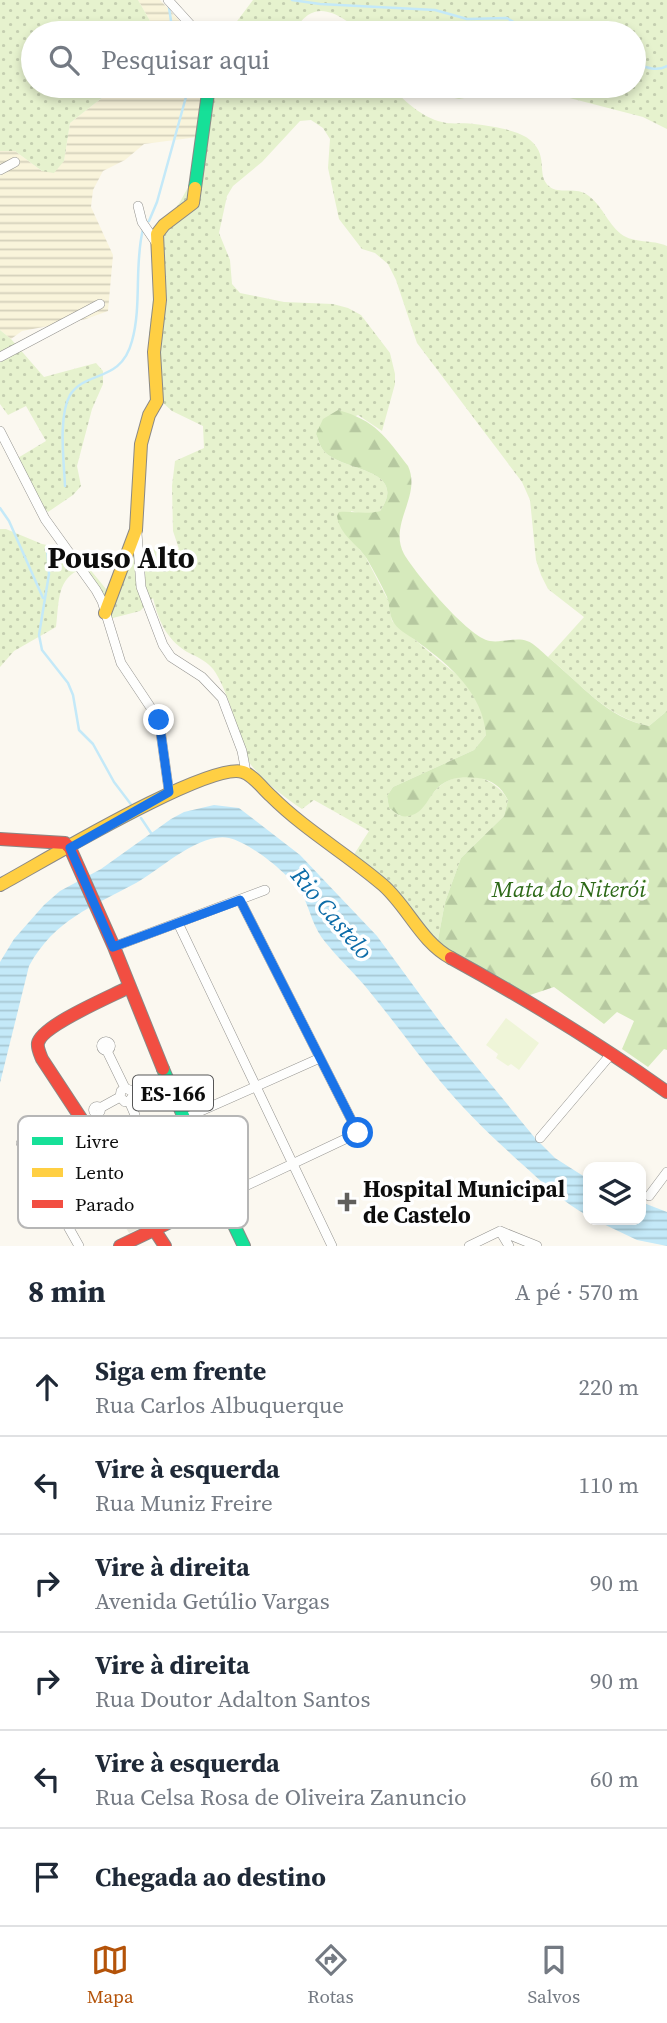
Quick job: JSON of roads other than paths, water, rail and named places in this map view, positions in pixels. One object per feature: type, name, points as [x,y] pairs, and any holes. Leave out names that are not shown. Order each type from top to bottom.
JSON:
[{"type":"main road","points":[[105,613],[136,530],[141,444],[149,415],[157,401],[154,352],[160,300],[157,233],[161,227],[187,210],[193,202],[207,98]]},
{"type":"main road","points":[[0,885],[169,792],[219,773],[234,770],[246,772],[294,818],[385,887],[438,951],[507,989],[612,1053],[667,1093]]},
{"type":"main road","points":[[0,839],[65,843],[70,848]]},
{"type":"main road","name":"ES-166","points":[[70,848],[182,1116]]},
{"type":"main road","points":[[80,1116],[42,1059],[38,1045],[40,1038],[54,1027],[129,987]]},
{"type":"main road","points":[[120,1246],[153,1228],[165,1246]]},
{"type":"main road","name":"ES-166","points":[[234,1228],[244,1246]]},
{"type":"street","points":[[168,0],[187,21]]},
{"type":"street","points":[[0,170],[15,162]]},
{"type":"street","points":[[138,206],[142,222],[157,244]]},
{"type":"street","points":[[0,357],[100,304]]},
{"type":"street","points":[[0,431],[45,519],[96,590],[121,663],[159,720],[169,792]]},
{"type":"street","points":[[136,530],[141,587],[163,645],[171,657],[202,677],[222,698],[242,751],[246,772]]},
{"type":"street","points":[[113,947],[265,890]]},
{"type":"street","points":[[240,900],[358,1133],[248,1185]]},
{"type":"street","points":[[178,923],[332,1246]]},
{"type":"street","points":[[107,1051],[135,1116]]},
{"type":"street","points":[[540,1138],[612,1053]]},
{"type":"street","points":[[190,1116],[320,1058]]},
{"type":"street","points":[[100,1108],[125,1096]]},
{"type":"street","points":[[649,1196],[667,1172]]},
{"type":"street","points":[[69,1228],[79,1246]]},
{"type":"street","points":[[500,1231],[509,1246]]},
{"type":"street","points":[[469,1246],[500,1231],[537,1246]]},
{"type":"water","name":"Rio Castelo","points":[[214,805],[239,808],[300,855],[377,936],[443,1026],[535,1138],[555,1158],[583,1176],[583,1213],[538,1178],[469,1114],[322,937],[303,896],[290,879],[259,853],[229,838],[205,841],[180,853],[136,883],[76,916],[50,937],[29,966],[0,1083],[0,962],[14,939],[60,891],[101,869],[184,812]]},
{"type":"water","points":[[646,1204],[667,1212],[667,1246],[637,1240],[606,1225],[646,1225]]},
{"type":"waterway","points":[[292,0],[435,10],[467,19],[507,18],[512,21]]},
{"type":"waterway","points":[[169,7],[171,21]]},
{"type":"waterway","points":[[646,67],[655,69],[667,66]]},
{"type":"waterway","points":[[149,221],[157,202],[186,98]]},
{"type":"waterway","points":[[65,486],[63,439],[66,404],[77,387],[112,370],[127,354],[135,327],[143,229]]},
{"type":"waterway","points":[[0,508],[9,521],[43,598]]},
{"type":"waterway","points":[[47,548],[49,574],[39,635],[42,650],[68,683],[73,695],[79,730],[93,744],[114,782],[133,807]]},
{"type":"waterway","points":[[141,818],[151,833]]},
{"type":"place","name":"Hospital Municipal de Castelo","points":[[347,1202]]},
{"type":"district","name":"Pouso Alto","points":[[121,557]]},
{"type":"park label","name":"Mata do Niterói","points":[[569,889]]}]
